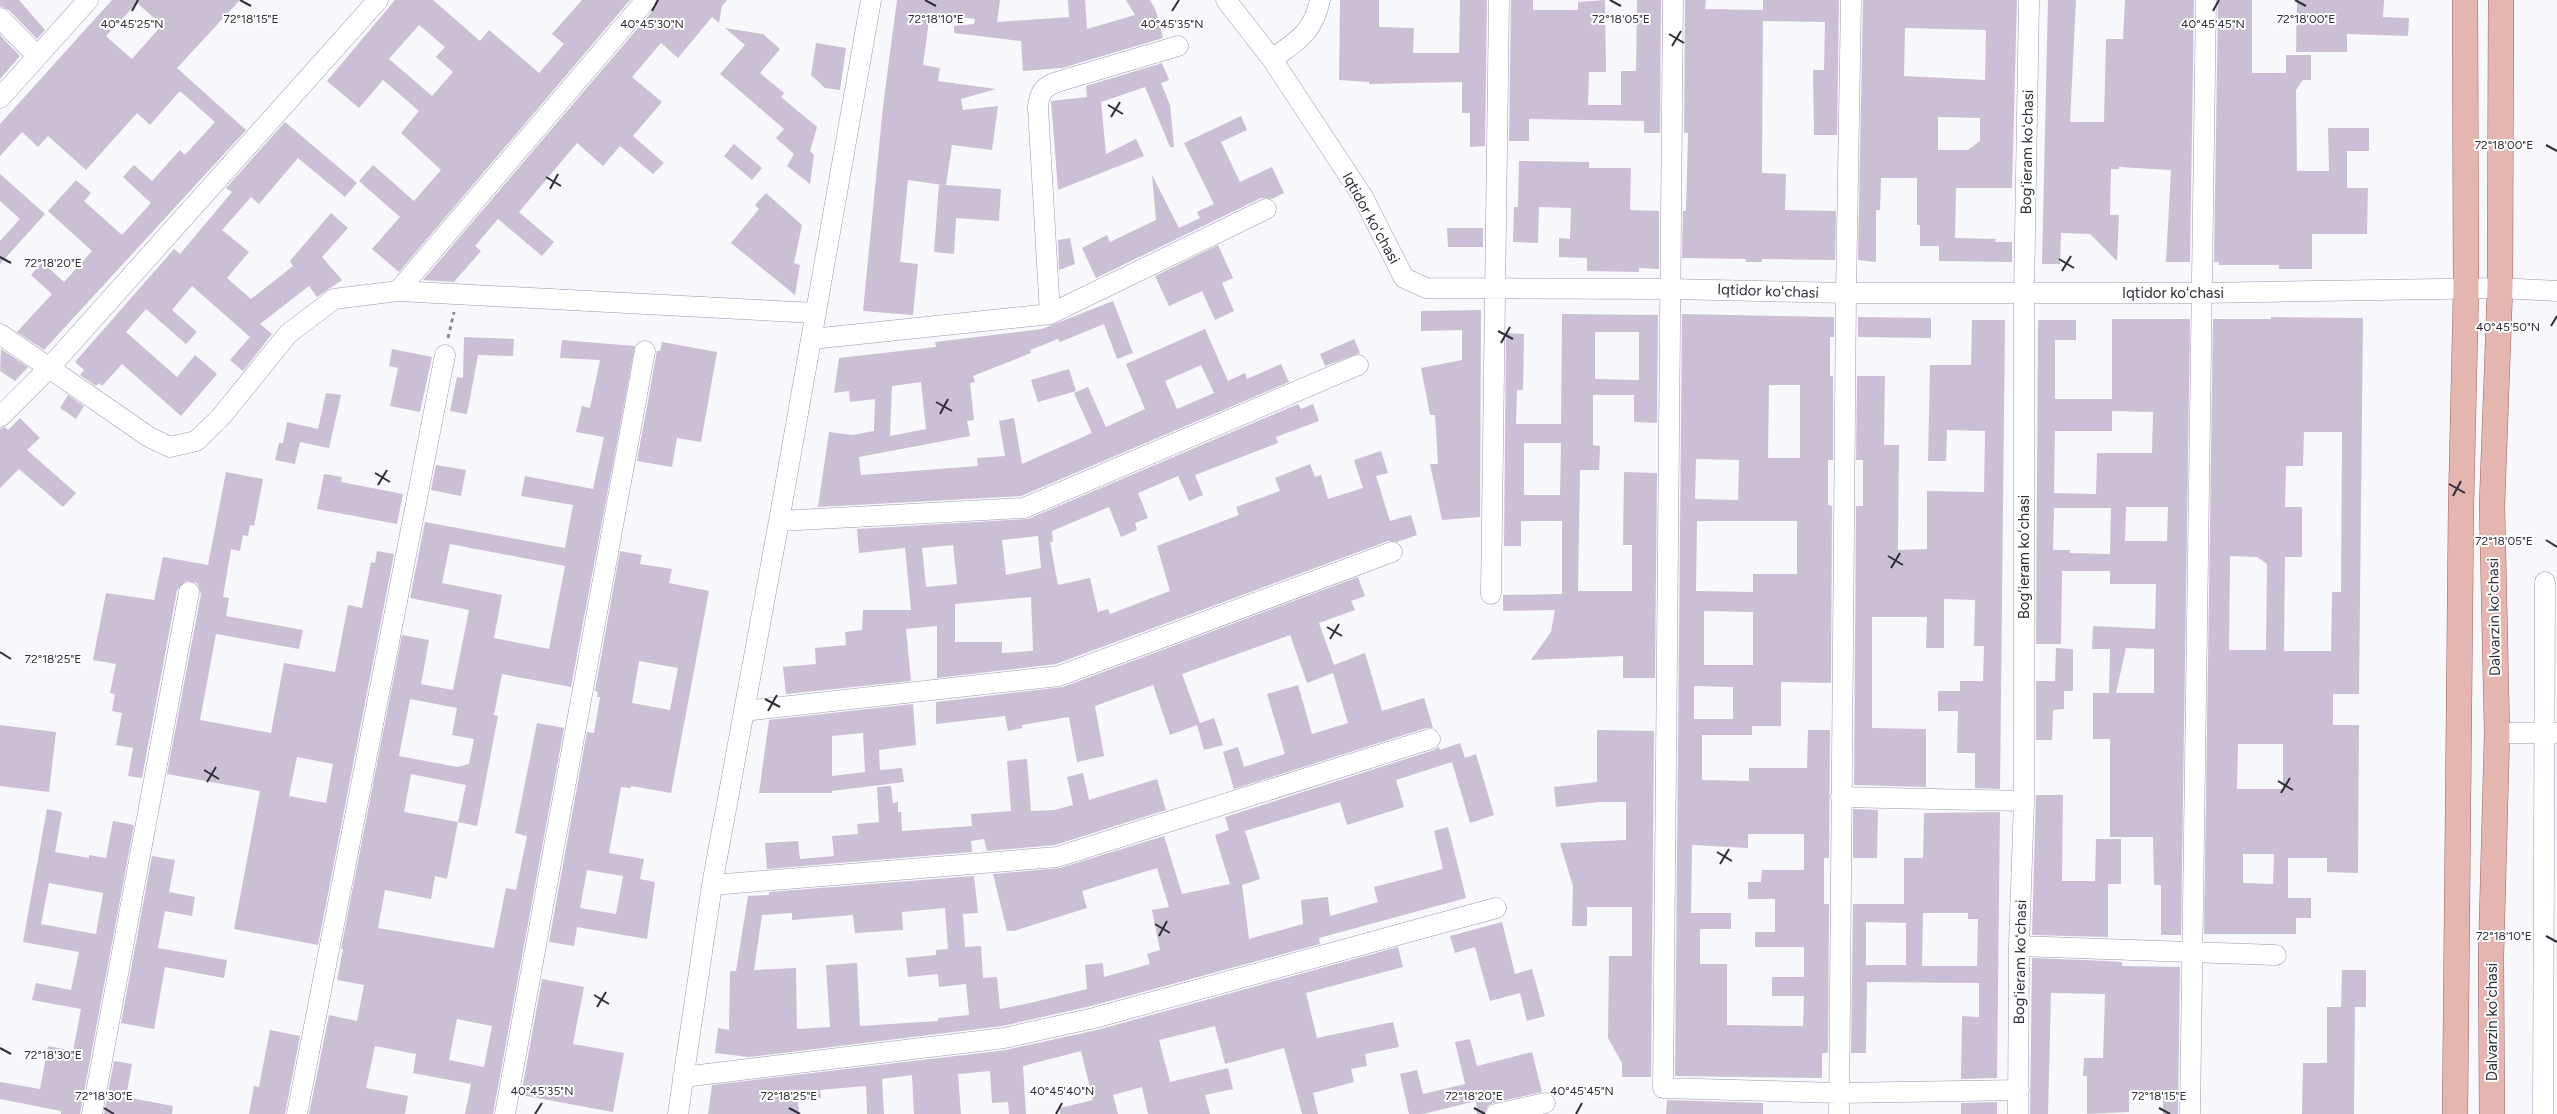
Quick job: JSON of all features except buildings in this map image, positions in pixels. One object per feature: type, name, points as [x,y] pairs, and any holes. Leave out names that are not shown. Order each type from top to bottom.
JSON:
[{"type":"main road","points":[[2455,1114],[2460,541],[2466,289],[2465,0]]},
{"type":"main road","name":"Dalvarzin koʻchasi","points":[[2492,1114],[2491,957],[2497,733],[2493,541],[2500,288],[2501,0]]},
{"type":"main road","points":[[2460,541],[2493,541]]},
{"type":"street","points":[[0,98],[88,0]]},
{"type":"street","points":[[0,416],[50,367],[378,0]]},
{"type":"street","points":[[398,291],[646,0]]},
{"type":"street","points":[[678,1114],[712,885],[780,521],[871,0]]},
{"type":"street","name":"Iqtidor koʻchasi","points":[[1226,0],[1272,59],[1363,197],[1404,278],[1426,288],[1671,289],[1846,294],[2204,293],[2500,288],[2557,291]]},
{"type":"street","points":[[1272,59],[1296,42],[1314,23],[1320,0]]},
{"type":"street","points":[[1490,594],[1500,0]]},
{"type":"street","points":[[1673,0],[1663,1088],[1839,1093],[2019,1090]]},
{"type":"street","points":[[1839,1114],[1846,294],[1852,0]]},
{"type":"street","name":"Bogʻieram koʻchasi","points":[[2018,1114],[2019,946],[2024,801],[2024,293],[2029,0]]},
{"type":"street","points":[[2190,1114],[2204,293],[2206,0]]},
{"type":"street","points":[[0,18],[37,56]]},
{"type":"street","points":[[1050,314],[1038,108],[1041,92],[1046,86],[1057,82],[1178,46]]},
{"type":"street","points":[[812,339],[1050,314],[1266,209]]},
{"type":"street","points":[[0,334],[149,437],[170,448],[196,441],[220,418],[288,334],[334,299],[398,291],[816,314]]},
{"type":"street","points":[[505,1114],[645,351]]},
{"type":"street","points":[[297,1114],[445,355]]},
{"type":"street","points":[[780,521],[1024,508],[1358,365]]},
{"type":"street","points":[[744,711],[1059,676],[1392,552]]},
{"type":"street","points":[[2542,1114],[2551,733],[2545,582]]},
{"type":"street","points":[[92,1114],[189,592]]},
{"type":"street","points":[[2497,733],[2551,733]]},
{"type":"street","points":[[712,885],[1057,857],[1430,739]]},
{"type":"street","points":[[1841,797],[2024,801]]},
{"type":"street","points":[[684,1077],[1004,1038],[1094,1018],[1496,908]]},
{"type":"street","points":[[2019,946],[2276,955]]},
{"type":"street","points":[[1496,1114],[1545,1103]]},
{"type":"path","points":[[445,355],[458,294]]}]
